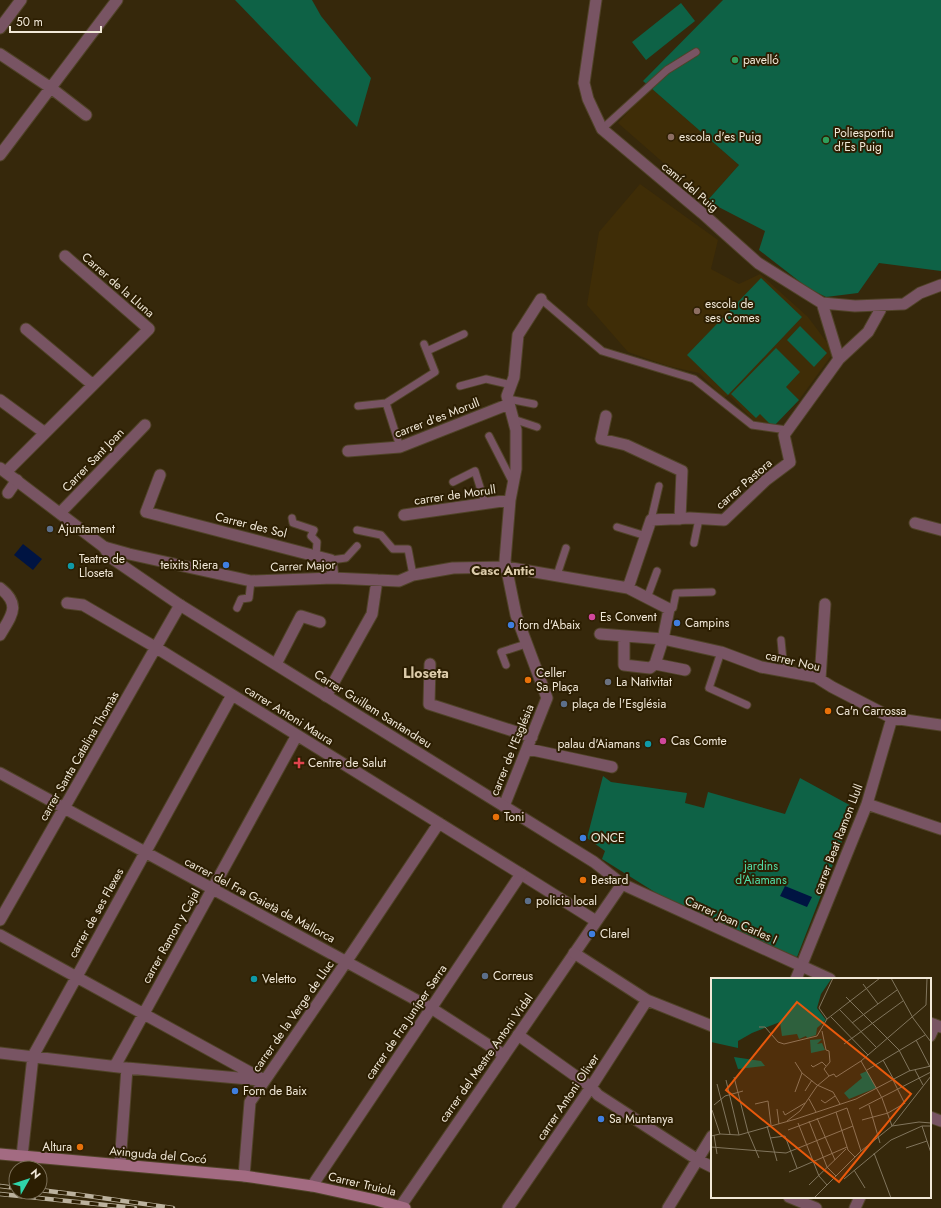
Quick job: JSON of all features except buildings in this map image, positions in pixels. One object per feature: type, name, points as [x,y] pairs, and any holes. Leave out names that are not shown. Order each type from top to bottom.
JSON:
[{"type":"main road","name":"Avinguda del Cocó","points":[[0,1154],[244,1176],[312,1186]]},
{"type":"main road","name":"Carrer Truiola","points":[[312,1186],[403,1207]]},
{"type":"street","points":[[0,28],[21,0]]},
{"type":"street","points":[[0,155],[117,0]]},
{"type":"street","name":"camí del Puig","points":[[596,0],[584,83],[588,99],[602,129],[702,213],[758,263],[822,303],[855,306],[904,304],[920,293],[941,285]]},
{"type":"street","points":[[0,54],[51,88],[86,115]]},
{"type":"street","name":"Carrer de la Lluna","points":[[3,470],[45,433],[149,329],[65,256]]},
{"type":"street","points":[[506,567],[510,500],[516,469],[516,430],[507,396],[514,377],[518,335],[540,298]]},
{"type":"street","points":[[822,303],[839,359]]},
{"type":"street","points":[[787,430],[839,359],[868,332],[883,305]]},
{"type":"street","points":[[26,329],[93,385]]},
{"type":"street","points":[[0,400],[45,433]]},
{"type":"street","name":"carrer d'es Morull","points":[[348,451],[400,447],[509,401]]},
{"type":"street","points":[[606,416],[601,439],[626,445],[682,471],[680,519]]},
{"type":"street","name":"Carrer Sant Joan","points":[[60,513],[145,425]]},
{"type":"street","name":"carrer Pastora","points":[[651,520],[724,520],[766,480],[790,462],[784,435],[787,430]]},
{"type":"street","points":[[3,470],[104,547]]},
{"type":"street","name":"Carrer des Sol","points":[[160,475],[146,512],[331,560]]},
{"type":"street","points":[[8,493],[17,480]]},
{"type":"street","name":"carrer de Morull","points":[[404,515],[510,500]]},
{"type":"street","points":[[628,588],[651,520]]},
{"type":"street","points":[[915,523],[941,530]]},
{"type":"street","name":"Carrer Major","points":[[104,547],[251,581],[333,578],[399,580],[413,575],[454,568],[506,567],[628,588],[669,609]]},
{"type":"street","name":"Carrer Guillem Santandreu","points":[[104,547],[110,557],[180,605],[594,862],[622,884]]},
{"type":"street","points":[[331,560],[333,578]]},
{"type":"street","name":"carrer de l'Església","points":[[504,806],[528,749],[547,698],[516,615],[506,567]]},
{"type":"street","points":[[326,696],[372,614],[377,580]]},
{"type":"street","points":[[0,588],[7,593],[13,603],[12,615],[0,635]]},
{"type":"street","name":"carrer Antoni Maura","points":[[67,603],[83,604],[439,822],[596,922]]},
{"type":"street","points":[[820,679],[825,604]]},
{"type":"street","name":"carrer Santa Catalina Thomàs","points":[[0,920],[180,605]]},
{"type":"street","points":[[624,636],[624,665],[650,668],[655,664],[663,639],[669,609]]},
{"type":"street","points":[[276,664],[301,616],[320,622]]},
{"type":"street","name":"carrer Nou","points":[[600,634],[663,639],[721,652],[761,667],[816,677],[832,688],[892,718],[941,725]]},
{"type":"street","points":[[430,664],[429,704],[532,737]]},
{"type":"street","points":[[655,664],[685,670]]},
{"type":"street","name":"carrer de ses Flexes","points":[[22,1156],[33,1056],[75,977],[232,694]]},
{"type":"street","name":"carrer Beat Ramon Llull","points":[[796,978],[867,804],[892,718]]},
{"type":"street","name":"carrer Ramon y Cajal","points":[[115,1066],[142,1014],[297,735]]},
{"type":"street","points":[[528,749],[612,767]]},
{"type":"street","name":"carrer del Fra Gaietà de Mallorca","points":[[0,773],[431,1008],[504,1054]]},
{"type":"street","points":[[867,804],[941,829]]},
{"type":"street","name":"carrer de la Verge de Lluc","points":[[244,1176],[250,1102],[346,962],[439,822]]},
{"type":"street","name":"carrer de Fra Juníper Serra","points":[[312,1186],[521,874]]},
{"type":"street","name":"Carrer Joan Carles I","points":[[622,884],[828,978]]},
{"type":"street","name":"carrer del Mestre Antoni Vidal","points":[[403,1207],[504,1054],[622,884]]},
{"type":"street","points":[[0,935],[264,1080]]},
{"type":"street","points":[[574,953],[647,1000],[711,1026]]},
{"type":"street","name":"carrer Antoni Oliver","points":[[508,1208],[591,1087],[647,1000]]},
{"type":"street","points":[[518,1035],[591,1087],[598,1095],[698,1160],[711,1166]]},
{"type":"street","points":[[0,1053],[127,1068],[264,1080]]},
{"type":"street","points":[[120,1164],[127,1068]]},
{"type":"street","points":[[931,1117],[941,1121]]},
{"type":"street","points":[[668,1208],[711,1138]]},
{"type":"street","points":[[791,1198],[816,1208]]},
{"type":"street","points":[[855,1208],[860,1198]]},
{"type":"lane","points":[[602,129],[667,70],[696,52]]},
{"type":"lane","points":[[540,298],[602,351],[694,379],[752,426],[787,430]]},
{"type":"lane","points":[[358,406],[386,403],[435,372],[426,348],[464,334]]},
{"type":"lane","points":[[460,386],[486,379],[512,384]]},
{"type":"lane","points":[[509,401],[534,404]]},
{"type":"lane","points":[[386,403],[400,447]]},
{"type":"lane","points":[[513,419],[537,427]]},
{"type":"lane","points":[[489,436],[513,483]]},
{"type":"lane","points":[[453,482],[475,471],[485,503]]},
{"type":"lane","points":[[651,520],[659,486]]},
{"type":"lane","points":[[292,518],[293,523],[314,530],[311,536],[317,542],[316,556]]},
{"type":"lane","points":[[694,543],[699,519]]},
{"type":"lane","points":[[617,526],[646,536]]},
{"type":"lane","points":[[357,530],[381,535],[393,549],[408,549],[413,575]]},
{"type":"lane","points":[[331,560],[346,558],[357,546]]},
{"type":"lane","points":[[557,575],[566,548]]},
{"type":"lane","points":[[647,598],[657,572]]},
{"type":"lane","points":[[237,608],[241,599],[249,598],[251,581]]},
{"type":"lane","points":[[669,609],[673,608],[676,593],[712,592]]},
{"type":"lane","points":[[781,640],[784,672]]},
{"type":"lane","points":[[506,665],[501,652],[526,644]]},
{"type":"lane","points":[[721,652],[709,688],[747,705]]},
{"type":"shaded area","name":"escola d'es Puig","points":[[650,87],[739,165],[707,201],[618,123]]},
{"type":"shaded area","name":"escola de ses Comes","points":[[640,184],[718,240],[711,269],[739,284],[760,274],[808,317],[834,352],[799,400],[773,427],[753,420],[729,395],[724,398],[699,373],[668,366],[628,352],[587,305],[599,232]]},
{"type":"green space","points":[[235,0],[312,0],[321,16],[371,78],[357,127]]},
{"type":"green space","name":"Poliesportiu d'Es Puig","points":[[723,0],[941,0],[941,271],[879,263],[858,293],[826,297],[808,288],[759,250],[765,231],[707,201],[739,165],[643,81]]},
{"type":"green space","points":[[681,3],[695,21],[646,60],[632,42]]},
{"type":"green space","points":[[761,278],[802,317],[728,395],[687,355]]},
{"type":"green space","points":[[800,326],[827,353],[814,367],[787,340]]},
{"type":"green space","points":[[776,348],[800,372],[786,387],[799,400],[773,427],[760,414],[756,418],[731,394]]},
{"type":"green space","name":"jardins d'Aiamans","points":[[603,776],[611,782],[687,793],[685,803],[704,808],[708,792],[785,814],[800,778],[855,808],[797,957],[677,906],[602,859],[605,851],[587,838]]},
{"type":"water","points":[[23,544],[42,559],[33,570],[14,555]]},
{"type":"water","points":[[785,886],[812,897],[807,907],[780,896]]},
{"type":"railway","points":[[0,1186],[8,1187]]},
{"type":"railway","points":[[48,1191],[173,1208]]},
{"type":"railway","points":[[0,1194],[135,1208]]},
{"type":"place","name":"pavelló","points":[[735,60]]},
{"type":"place","name":"escola d'es Puig","points":[[671,137]]},
{"type":"place","name":"Poliesportiu d'Es Puig","points":[[826,140]]},
{"type":"place","name":"escola de ses Comes","points":[[697,311]]},
{"type":"place","name":"Ajuntament","points":[[50,529]]},
{"type":"place","name":"teixits Riera","points":[[226,565]]},
{"type":"place","name":"Teatre de Lloseta","points":[[71,566]]},
{"type":"place","name":"Es Convent","points":[[592,617]]},
{"type":"place","name":"Campins","points":[[677,623]]},
{"type":"place","name":"forn d'Abaix","points":[[511,625]]},
{"type":"place","name":"Celler Sa Plaça","points":[[528,680]]},
{"type":"place","name":"La Nativitat","points":[[608,682]]},
{"type":"place","name":"plaça de l'Església","points":[[564,704]]},
{"type":"place","name":"Ca'n Carrossa","points":[[828,711]]},
{"type":"place","name":"Cas Comte","points":[[663,741]]},
{"type":"place","name":"palau d'Aiamans","points":[[648,744]]},
{"type":"place","name":"Centre de Salut","points":[[299,763]]},
{"type":"place","name":"Toni","points":[[496,817]]},
{"type":"place","name":"ONCE","points":[[583,838]]},
{"type":"place","name":"Bestard","points":[[583,880]]},
{"type":"place","name":"policia local","points":[[528,901]]},
{"type":"place","name":"Clarel","points":[[592,934]]},
{"type":"place","name":"Correus","points":[[485,976]]},
{"type":"place","name":"Veletto","points":[[254,979]]},
{"type":"place","name":"Forn de Baix","points":[[235,1091]]},
{"type":"place","name":"Sa Muntanya","points":[[601,1119]]},
{"type":"place","name":"Altura","points":[[80,1147]]},
{"type":"district","name":"Casc Antic","points":[[503,570]]},
{"type":"district","name":"Lloseta","points":[[426,673]]}]
